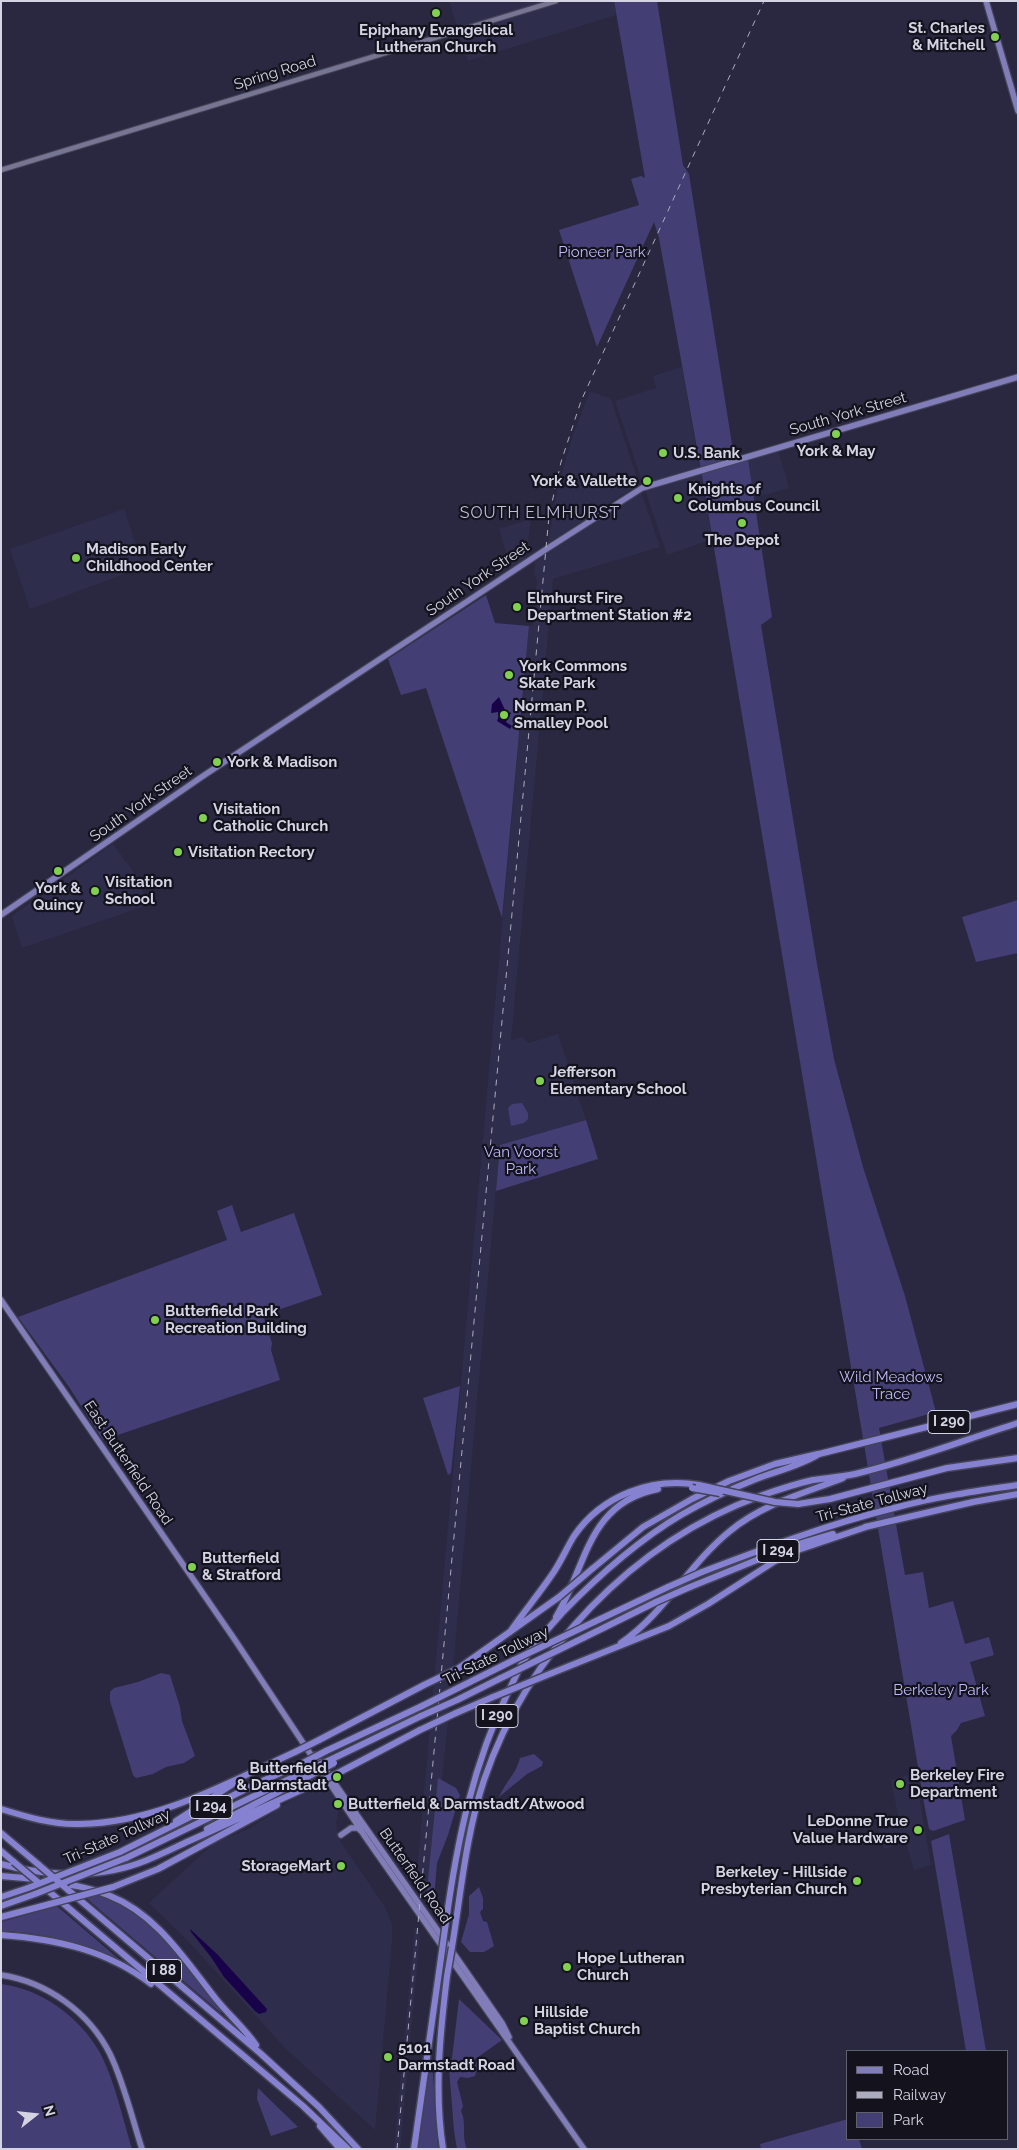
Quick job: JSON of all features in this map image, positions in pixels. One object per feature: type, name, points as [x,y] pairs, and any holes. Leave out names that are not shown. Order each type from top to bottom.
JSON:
[{"type":"highway","name":"I 290","points":[[414,2149],[459,1835],[484,1747],[495,1720],[526,1656],[552,1623],[594,1581],[659,1529],[715,1498],[756,1479],[810,1460],[819,1454],[1018,1404]]},
{"type":"highway","name":"I 290","points":[[443,2149],[439,2108],[438,2060],[447,1976],[473,1822],[482,1788],[497,1746],[524,1691],[571,1630],[606,1594],[644,1560],[666,1544],[736,1505],[785,1487],[858,1473],[1018,1423]]},
{"type":"highway","points":[[1,1809],[47,1821],[79,1824],[112,1821],[159,1812],[296,1752],[459,1668],[558,1597],[643,1527],[692,1498],[775,1464],[819,1454]]},
{"type":"highway","points":[[510,1632],[552,1576],[574,1537],[586,1522],[600,1509],[624,1494],[648,1486],[678,1483],[699,1485],[744,1496],[798,1504],[818,1502],[954,1466],[1018,1458]]},
{"type":"highway","points":[[594,1658],[617,1646],[647,1622],[710,1550],[735,1527],[764,1508],[858,1473]]},
{"type":"highway","name":"Tri-State Tollway","points":[[1,1896],[28,1888],[120,1852],[258,1783],[702,1572],[793,1538],[867,1515],[949,1496],[1018,1484]]},
{"type":"highway","points":[[552,1623],[561,1607],[584,1551],[610,1514],[629,1500],[651,1490],[671,1487],[692,1488],[744,1496]]},
{"type":"highway","name":"Tri-State Tollway","points":[[1,1906],[126,1858],[310,1773],[358,1746],[690,1587],[816,1538],[973,1502],[1018,1494]]},
{"type":"highway","points":[[1,1917],[113,1887],[158,1869],[420,1730],[493,1697],[594,1658],[669,1626],[782,1558],[869,1526]]},
{"type":"highway","points":[[158,1834],[255,1770]]},
{"type":"highway","points":[[169,1850],[310,1773]]},
{"type":"highway","points":[[1,1864],[51,1872],[96,1872],[127,1867],[318,1783]]},
{"type":"highway","name":"I 88","points":[[1,1833],[260,2053],[319,2107],[358,2149]]},
{"type":"highway","name":"I 88","points":[[1,1851],[303,2106],[348,2149]]},
{"type":"highway","points":[[1,1876],[25,1877],[85,1888],[116,1898],[142,1914],[177,1948],[260,2053]]},
{"type":"highway","points":[[1,1936],[62,1942],[104,1956],[140,1976],[171,2000],[189,2010]]},
{"type":"highway","points":[[303,2106],[340,2149]]},
{"type":"main road","points":[[986,1],[1018,111]]},
{"type":"main road","name":"South York Street","points":[[1,920],[4,914],[203,776],[642,488],[1018,377]]},
{"type":"main road","name":"East Butterfield Road","points":[[1,1300],[235,1640]]},
{"type":"main road","name":"Butterfield Road","points":[[235,1640],[362,1833],[584,2149]]},
{"type":"main road","name":"Butterfield Road","points":[[292,1725],[297,1729],[471,1978],[502,2023],[512,2044]]},
{"type":"main road","points":[[341,1835],[351,1828],[358,1828],[362,1833]]},
{"type":"main road","points":[[1,1975],[44,1988],[70,2005],[88,2022],[102,2040],[113,2060],[142,2149]]},
{"type":"street","name":"Spring Road","points":[[1,170],[556,1]]},
{"type":"shaded area","points":[[449,1],[614,1],[616,15],[468,61]]},
{"type":"shaded area","points":[[682,367],[712,539],[667,555],[615,401],[656,388],[653,376]]},
{"type":"shaded area","points":[[590,391],[611,399],[639,484],[548,543],[558,487],[572,438]]},
{"type":"shaded area","points":[[778,450],[789,488],[754,498],[748,459]]},
{"type":"shaded area","points":[[641,492],[660,547],[553,579],[511,1040],[522,1037],[529,1043],[558,1034],[586,1120],[500,1145],[448,1723],[429,1900],[416,1882],[529,626],[533,626],[537,580],[534,575],[535,562]]},
{"type":"shaded area","name":"Madison Early Childhood Center","points":[[124,509],[143,567],[30,609],[10,549]]},
{"type":"shaded area","points":[[531,519],[526,558],[511,569],[499,529]]},
{"type":"shaded area","name":"Norman P. Smalley Pool","points":[[499,697],[505,710],[511,713],[506,722],[512,726],[510,729],[497,721],[498,712],[491,713],[492,704]]},
{"type":"shaded area","name":"Visitation School","points":[[113,844],[138,878],[148,905],[22,948],[12,916]]},
{"type":"shaded area","points":[[915,1773],[931,1865],[914,1870],[906,1842],[884,1849],[878,1826],[899,1820],[891,1780]]},
{"type":"shaded area","points":[[323,1779],[340,1805],[336,1822],[338,1838],[385,1907],[392,1924],[375,2130],[284,2047],[190,1943],[149,1903],[215,1842],[249,1829]]},
{"type":"shaded area","points":[[415,1926],[420,1934],[400,2149],[394,2149]]},
{"type":"shaded area","points":[[190,1929],[217,1954],[267,2009],[266,2012],[259,2014],[255,2011],[224,1977]]},
{"type":"green space","name":"Wild Meadows Trace","points":[[614,1],[657,1],[683,165],[689,174],[735,463],[748,459],[772,617],[761,625],[834,1059],[863,1167],[905,1296],[936,1412],[879,1428],[905,1575],[923,1572],[929,1608],[953,1601],[965,1644],[989,1637],[994,1655],[970,1662],[985,1716],[961,1723],[951,1736],[965,1820],[933,1831],[929,1829],[924,1803],[702,476],[659,238],[654,222],[597,347],[559,230],[639,205],[631,179],[641,176],[645,178]]},
{"type":"green space","points":[[486,595],[495,623],[529,626],[502,918],[426,688],[401,695],[388,659]]},
{"type":"green space","points":[[1018,900],[1018,953],[976,962],[962,917]]},
{"type":"green space","points":[[522,1103],[528,1113],[528,1119],[524,1123],[511,1126],[508,1108],[512,1104]]},
{"type":"green space","name":"Van Voorst Park","points":[[586,1120],[598,1159],[496,1191],[500,1145]]},
{"type":"green space","points":[[232,1205],[241,1232],[294,1213],[322,1295],[263,1315],[272,1343],[271,1350],[280,1380],[103,1440],[69,1387],[18,1317],[227,1240],[217,1211]]},
{"type":"green space","points":[[460,1386],[451,1473],[448,1475],[423,1398]]},
{"type":"green space","points":[[161,1673],[170,1675],[180,1707],[182,1721],[195,1756],[184,1763],[166,1767],[153,1774],[136,1778],[133,1775],[110,1701],[110,1692],[114,1688],[138,1682]]},
{"type":"green space","points":[[534,1754],[543,1762],[542,1766],[527,1774],[499,1797],[516,1769],[520,1758]]},
{"type":"green space","points":[[438,1778],[456,1788],[460,1795],[437,1863],[433,1910],[426,1900]]},
{"type":"green space","points":[[949,1834],[986,2050],[966,2050],[931,1841]]},
{"type":"green space","points":[[479,1887],[483,1898],[483,1909],[480,1912],[483,1921],[487,1922],[494,1946],[484,1952],[470,1952],[461,1942],[469,1914],[469,1896]]},
{"type":"green space","points":[[99,1895],[139,1917],[154,1930],[182,1960],[223,2011],[221,2013],[86,1898]]},
{"type":"green space","points":[[58,1907],[121,1961],[92,1949],[48,1936],[1,1931],[1,1922]]},
{"type":"green space","points":[[1,1984],[16,1987],[45,1998],[70,2016],[91,2039],[109,2073],[132,2149],[1,2149]]},
{"type":"green space","points":[[459,1999],[502,2040],[474,2060],[475,2062],[480,2061],[483,2067],[477,2069],[475,2076],[468,2078],[460,2077],[457,2082],[463,2106],[461,2111],[464,2120],[464,2140],[467,2149],[457,2149],[449,2068],[452,2058]]},
{"type":"green space","points":[[429,2071],[433,2073],[438,2149],[418,2148]]},
{"type":"green space","points":[[258,2088],[298,2127],[271,2136],[257,2099]]},
{"type":"green space","points":[[846,2120],[846,2140],[859,2140],[862,2149],[761,2149],[760,2144]]},
{"type":"railway","points":[[397,2149],[549,516],[561,462],[581,401],[764,1]]},
{"type":"place","name":"Epiphany Evangelical Lutheran Church","points":[[436,13]]},
{"type":"place","name":"St. Charles & Mitchell","points":[[995,37]]},
{"type":"place","name":"York & May","points":[[836,434]]},
{"type":"place","name":"U.S. Bank","points":[[663,453]]},
{"type":"place","name":"York & Vallette","points":[[647,481]]},
{"type":"place","name":"Knights of Columbus Council","points":[[678,498]]},
{"type":"place","name":"The Depot","points":[[742,523]]},
{"type":"place","name":"Madison Early Childhood Center","points":[[76,558]]},
{"type":"place","name":"Elmhurst Fire Department Station #2","points":[[517,607]]},
{"type":"place","name":"York Commons Skate Park","points":[[509,675]]},
{"type":"place","name":"Norman P. Smalley Pool","points":[[504,715]]},
{"type":"place","name":"York & Madison","points":[[217,762]]},
{"type":"place","name":"Visitation Catholic Church","points":[[203,818]]},
{"type":"place","name":"Visitation Rectory","points":[[178,852]]},
{"type":"place","name":"York & Quincy","points":[[58,871]]},
{"type":"place","name":"Visitation School","points":[[95,891]]},
{"type":"place","name":"Jefferson Elementary School","points":[[540,1081]]},
{"type":"place","name":"Butterfield Park Recreation Building","points":[[155,1320]]},
{"type":"place","name":"Butterfield & Stratford","points":[[192,1567]]},
{"type":"place","name":"Butterfield & Darmstadt","points":[[337,1777]]},
{"type":"place","name":"Berkeley Fire Department","points":[[900,1784]]},
{"type":"place","name":"Butterfield & Darmstadt/Atwood","points":[[338,1804]]},
{"type":"place","name":"LeDonne True Value Hardware","points":[[918,1830]]},
{"type":"place","name":"StorageMart","points":[[341,1866]]},
{"type":"place","name":"Berkeley - Hillside Presbyterian Church","points":[[857,1881]]},
{"type":"place","name":"Hope Lutheran Church","points":[[567,1967]]},
{"type":"place","name":"Hillside Baptist Church","points":[[524,2021]]},
{"type":"place","name":"5101 Darmstadt Road","points":[[388,2057]]},
{"type":"district","name":"SOUTH ELMHURST","points":[[540,513]]},
{"type":"park label","name":"Pioneer Park","points":[[602,252]]},
{"type":"park label","name":"Berkeley Park","points":[[941,1690]]}]
